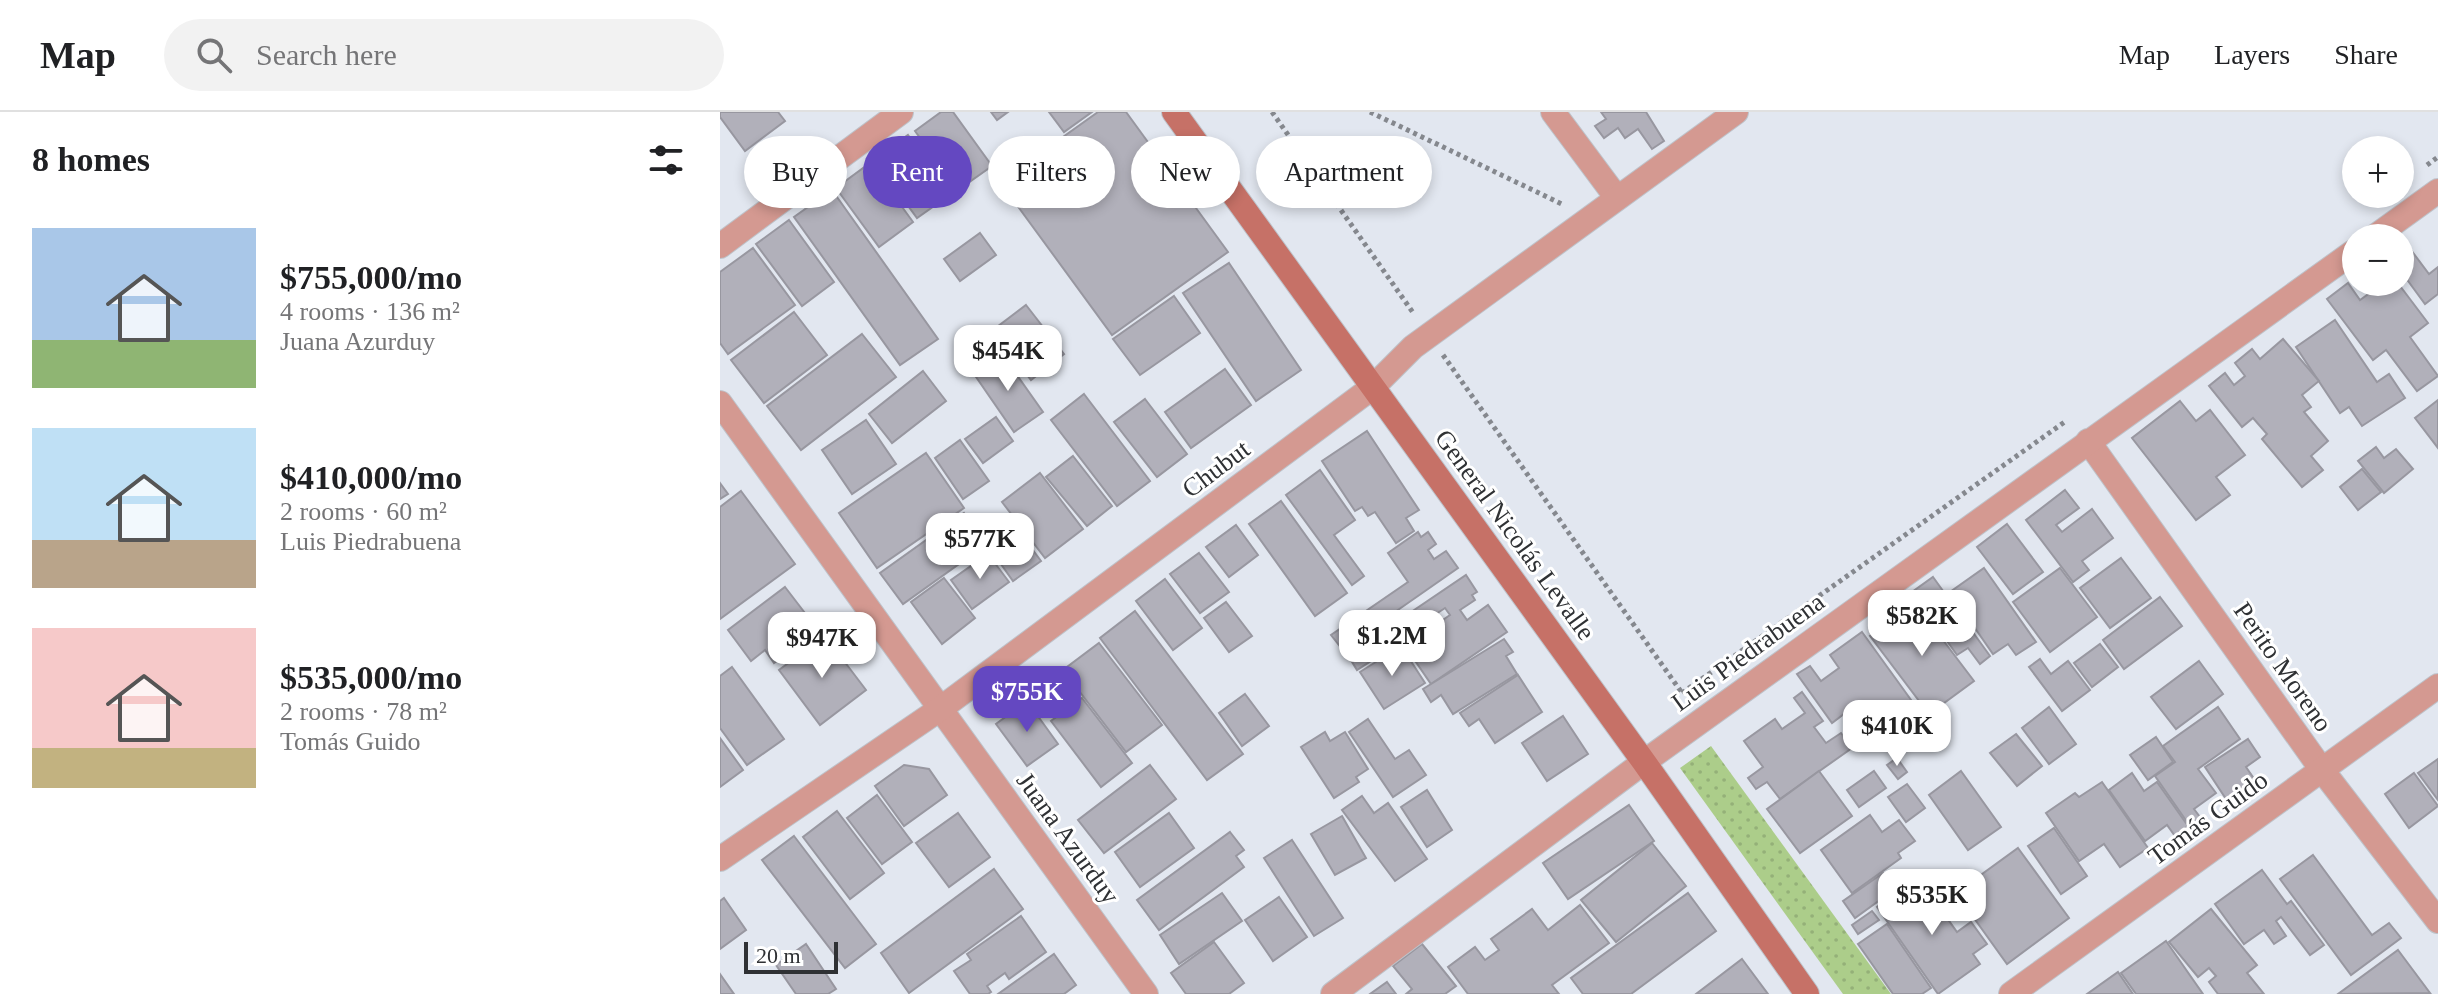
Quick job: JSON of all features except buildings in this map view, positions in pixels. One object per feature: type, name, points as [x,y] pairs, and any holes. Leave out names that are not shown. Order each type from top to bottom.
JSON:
[{"type":"street","points":[[720,246],[901,112]]},
{"type":"street","name":"General Nicolás Levalle","points":[[1174,112],[1644,762],[1807,994]]},
{"type":"street","points":[[1553,112],[1617,198]]},
{"type":"street","name":"Chubut","points":[[720,859],[940,709],[1373,387],[1429,335],[1736,112]]},
{"type":"street","points":[[2392,224],[2438,191]]},
{"type":"street","name":"Luis Piedrabuena","points":[[1333,994],[1644,762],[2342,260]]},
{"type":"street","name":"Juana Azurduy","points":[[720,403],[1146,994]]},
{"type":"street","name":"Perito Moreno","points":[[2088,441],[2322,770],[2438,921]]},
{"type":"street","name":"Tomás Guido","points":[[2011,994],[2438,686]]},
{"type":"path","points":[[1272,112],[1687,701]]},
{"type":"path","points":[[1370,112],[1569,207],[1556,217]]},
{"type":"path","points":[[1682,693],[2073,416]]},
{"type":"green space","points":[[1711,746],[1891,994],[1843,994],[1680,768]]}]
